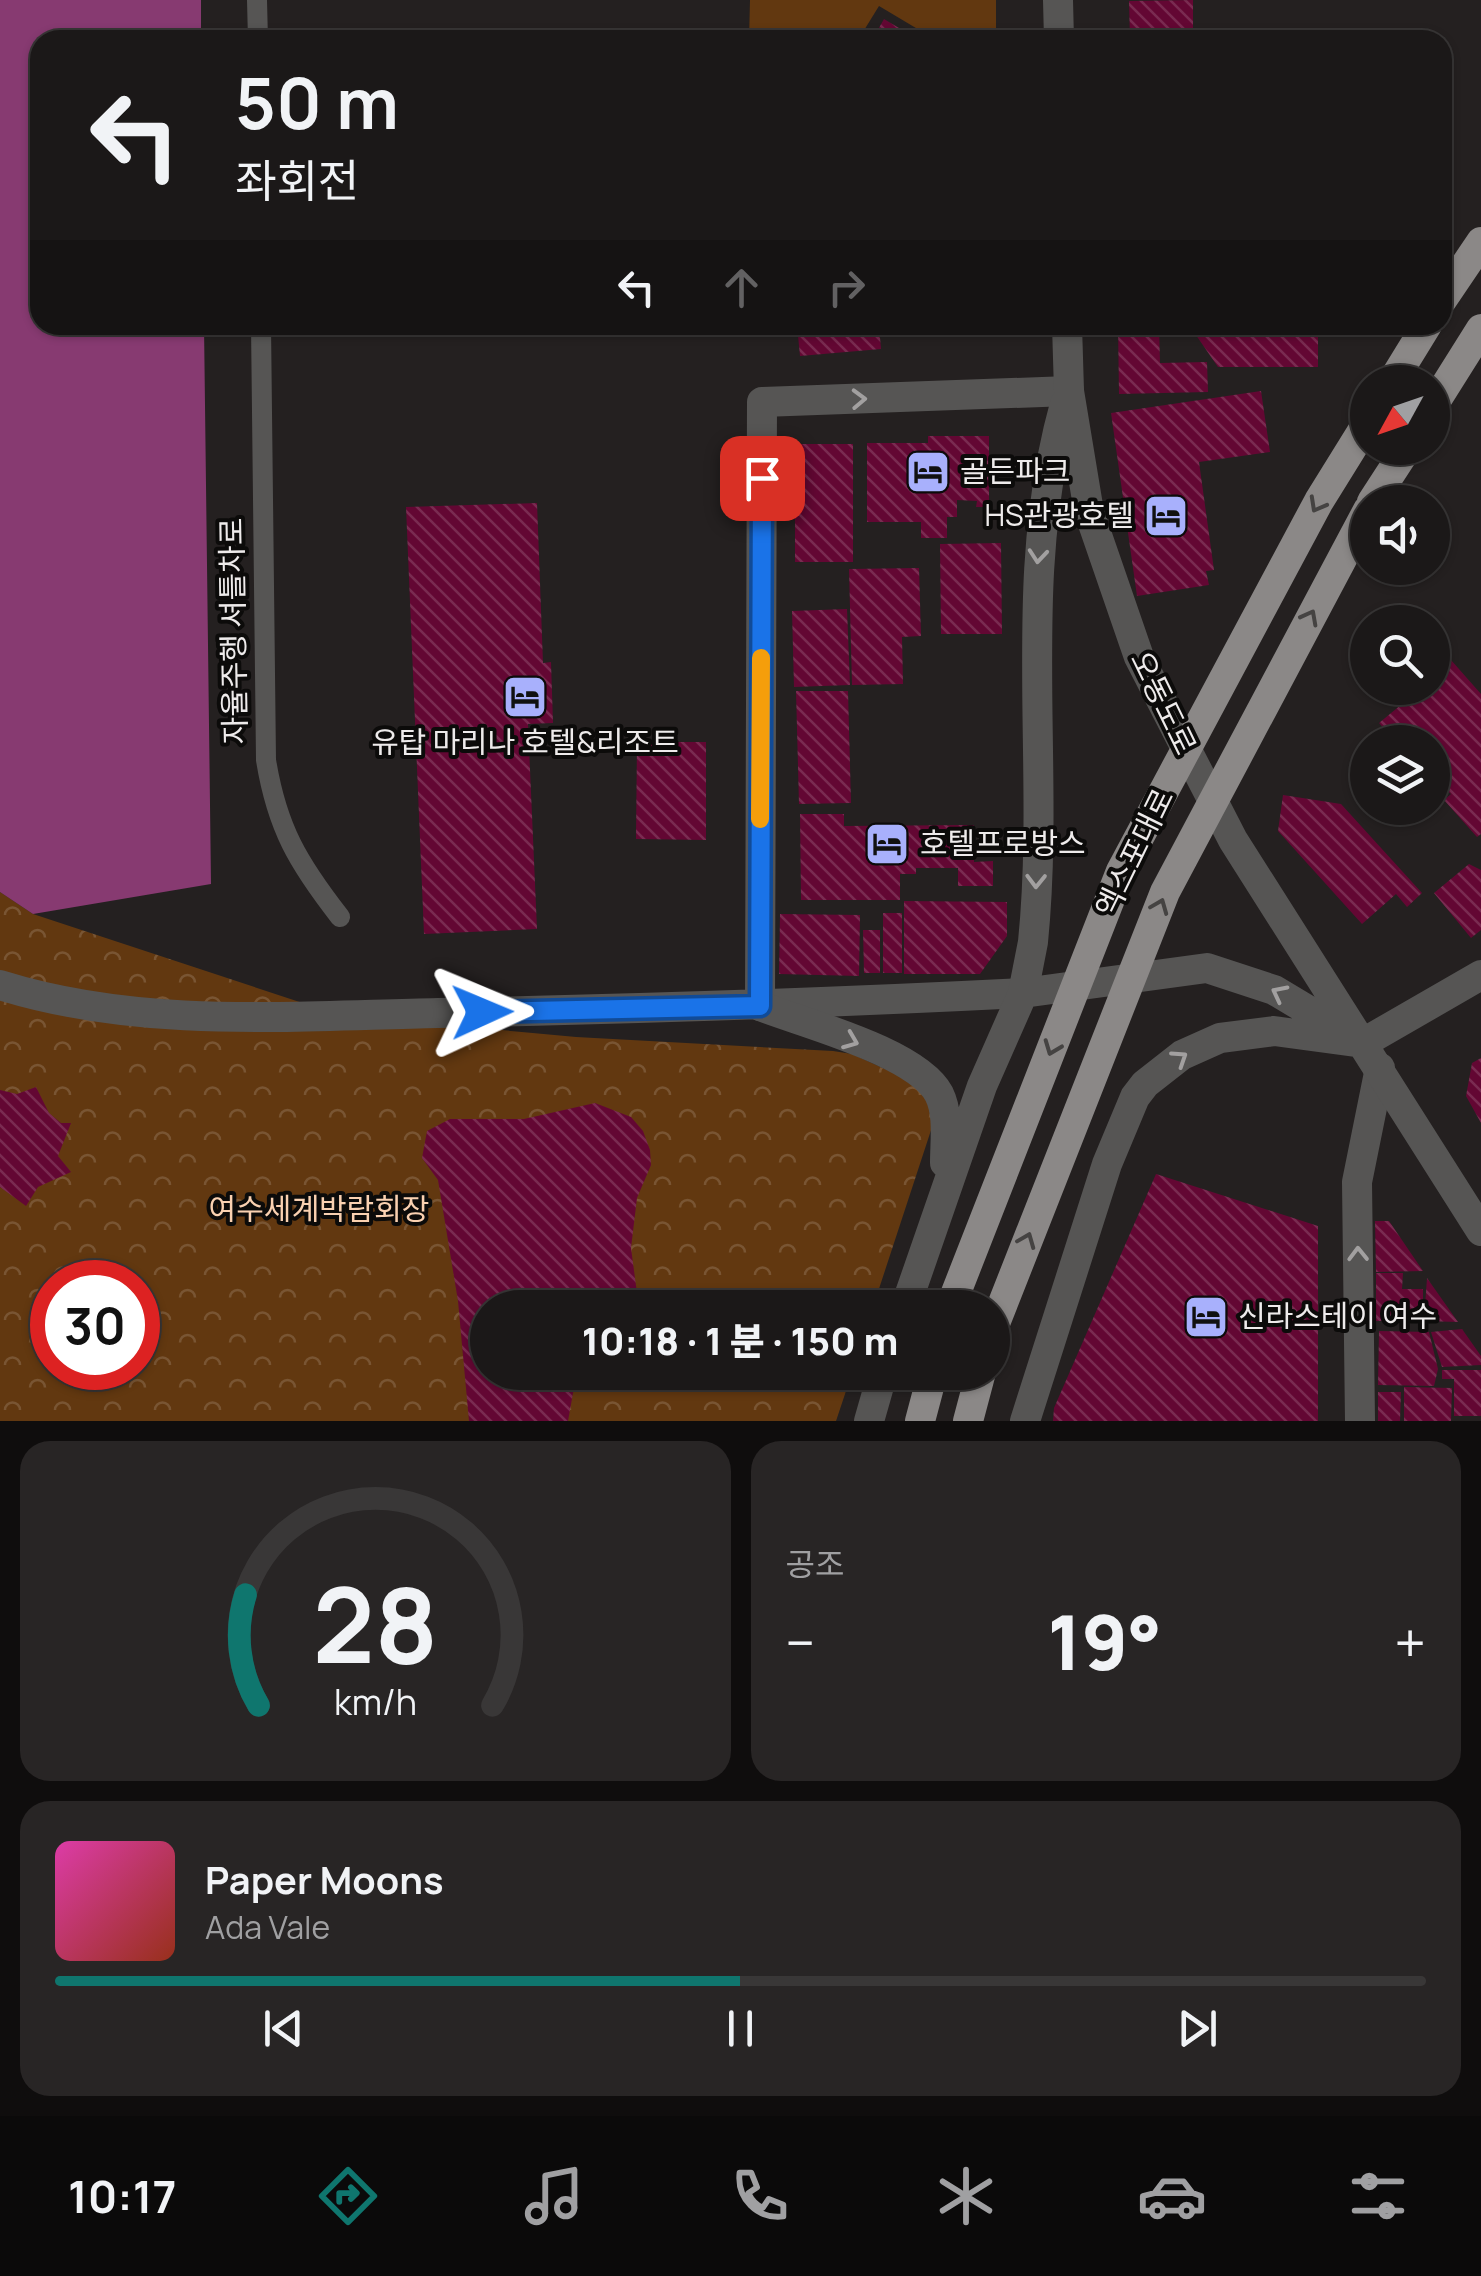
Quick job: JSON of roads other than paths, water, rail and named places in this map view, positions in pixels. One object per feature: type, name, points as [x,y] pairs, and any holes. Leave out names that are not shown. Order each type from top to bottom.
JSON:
[{"type":"main road","points":[[1452,285],[1481,242]]},
{"type":"main road","points":[[1450,378],[1481,329]]},
{"type":"main road","points":[[1402,365],[1421,335]]},
{"type":"main road","name":"엑스포대로","points":[[957,1290],[1122,872],[1318,501],[1350,450]]},
{"type":"main road","name":"엑스포대로","points":[[1008,1290],[1165,892],[1350,544]]},
{"type":"main road","points":[[920,1421],[928,1390]]},
{"type":"main road","points":[[968,1421],[976,1390]]},
{"type":"street","points":[[1058,0],[1059,30]]},
{"type":"street","name":"오동도로","points":[[1067,335],[1068,392],[1089,512],[1139,656],[1233,840],[1481,1232]]},
{"type":"street","points":[[910,1290],[946,1184],[1023,992],[1036,916],[1036,580],[1046,485],[1068,392],[762,402],[760,1006],[889,1056],[925,1076],[944,1108],[946,1184]]},
{"type":"street","name":"오동도로","points":[[0,985],[74,1005],[205,1016],[760,1006],[1023,992],[1207,968],[1274,990],[1363,1043]]},
{"type":"street","points":[[1025,1421],[1106,1164],[1135,1097],[1145,1084],[1182,1055],[1220,1038],[1274,1031],[1363,1043],[1481,974]]},
{"type":"street","points":[[1360,1421],[1357,1182],[1380,1068]]},
{"type":"street","points":[[868,1421],[878,1390]]},
{"type":"street","points":[[882,1390],[886,1421]]},
{"type":"lane","points":[[258,0],[258,30]]},
{"type":"lane","name":"자율주행 셔틀차로","points":[[261,335],[266,760],[278,819],[290,847],[340,917]]},
{"type":"place","name":"골든파크","points":[[928,472]]},
{"type":"place","name":"HS관광호텔","points":[[1166,516]]},
{"type":"place","name":"유탑 마리나 호텔&리조트","points":[[525,697]]},
{"type":"place","name":"호텔프로방스","points":[[887,844]]},
{"type":"place","name":"신라스테이 여수","points":[[1206,1317]]},
{"type":"park label","name":"여수세계박람회장","points":[[319,1210]]}]
